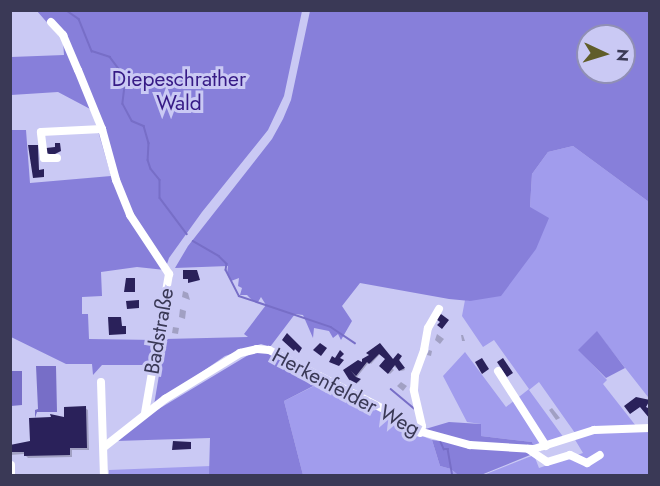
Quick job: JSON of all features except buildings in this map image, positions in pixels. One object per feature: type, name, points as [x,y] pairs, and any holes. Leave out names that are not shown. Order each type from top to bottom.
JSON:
[{"type":"street","name":"Badstraße","points":[[51,22],[63,35],[102,129],[116,180],[130,215],[169,274],[145,413]]},
{"type":"street","points":[[57,158],[44,158],[41,132],[102,129]]},
{"type":"street","points":[[420,433],[422,426],[413,383],[428,327],[439,309]]},
{"type":"street","name":"Herkenfelder Weg","points":[[104,447],[165,399],[240,353],[263,348],[384,409],[420,433],[470,445],[528,449],[546,446],[594,430],[650,428]]},
{"type":"street","points":[[498,371],[546,446]]},
{"type":"street","points":[[101,382],[104,476]]},
{"type":"street","points":[[528,449],[547,462],[570,455],[587,463],[600,455]]},
{"type":"street","points":[[11,465],[11,476]]},
{"type":"shaded area","points":[[573,146],[649,202],[649,396],[597,332],[579,350],[607,380],[603,384],[636,426],[575,433],[539,382],[529,390],[564,438],[534,447],[532,442],[481,436],[481,424],[467,422],[443,376],[465,352],[506,407],[529,389],[494,340],[483,347],[462,316],[465,300],[470,301],[530,207],[532,174],[548,152]]},
{"type":"shaded area","points":[[36,366],[56,366],[57,412],[37,412],[35,418],[35,410],[38,409]]},
{"type":"shaded area","points":[[11,371],[22,371],[22,405],[11,406]]},
{"type":"shaded area","points":[[322,382],[390,417],[412,432],[432,440],[440,466],[451,469],[458,475],[303,475],[284,401]]},
{"type":"shaded area","points":[[649,429],[649,475],[481,476],[534,455],[539,468],[583,453],[574,438],[582,435]]},
{"type":"shaded area","points":[[211,466],[209,476],[109,475],[109,470]]},
{"type":"green space","name":"Diepeschrather Wald","points":[[37,11],[302,11],[284,96],[268,130],[202,212],[169,258],[165,270],[137,267],[101,272],[102,296],[82,297],[82,314],[88,314],[89,339],[155,340],[151,365],[102,365],[93,375],[92,364],[66,364],[11,337],[11,130],[26,130],[30,183],[111,176],[92,110],[58,92],[11,95],[11,57],[64,55],[63,41]]},
{"type":"green space","points":[[310,11],[649,11],[649,202],[573,146],[548,152],[532,174],[530,207],[549,218],[536,249],[501,296],[470,301],[360,283],[342,306],[352,321],[341,340],[338,334],[333,338],[329,331],[314,328],[313,338],[303,315],[295,314],[270,347],[261,344],[225,356],[154,405],[165,339],[248,337],[244,334],[266,305],[261,297],[258,302],[253,301],[247,295],[240,295],[242,288],[238,286],[239,278],[231,281],[227,274],[228,266],[175,268],[188,246],[272,139],[291,100]]},
{"type":"green space","points":[[597,331],[625,368],[606,378],[578,350]]},
{"type":"green space","points":[[255,351],[265,351],[321,382],[284,401],[303,475],[209,475],[210,438],[116,441],[152,413]]},
{"type":"green space","points":[[449,422],[481,424],[481,436],[532,442],[534,447],[471,443],[422,430]]},
{"type":"green space","points":[[432,440],[545,449],[481,475],[458,475],[451,469],[440,466]]},
{"type":"waterway","points":[[66,10],[79,19],[92,51],[110,57],[126,78],[123,104],[132,121],[144,126],[149,143],[148,160],[151,169],[160,180],[160,198],[187,234]]},
{"type":"waterway","points":[[193,241],[219,256],[227,264],[226,270],[239,296],[331,327],[355,343]]},
{"type":"waterway","points":[[391,389],[414,408]]},
{"type":"waterway","points":[[441,442],[444,449],[448,449],[453,476]]}]
